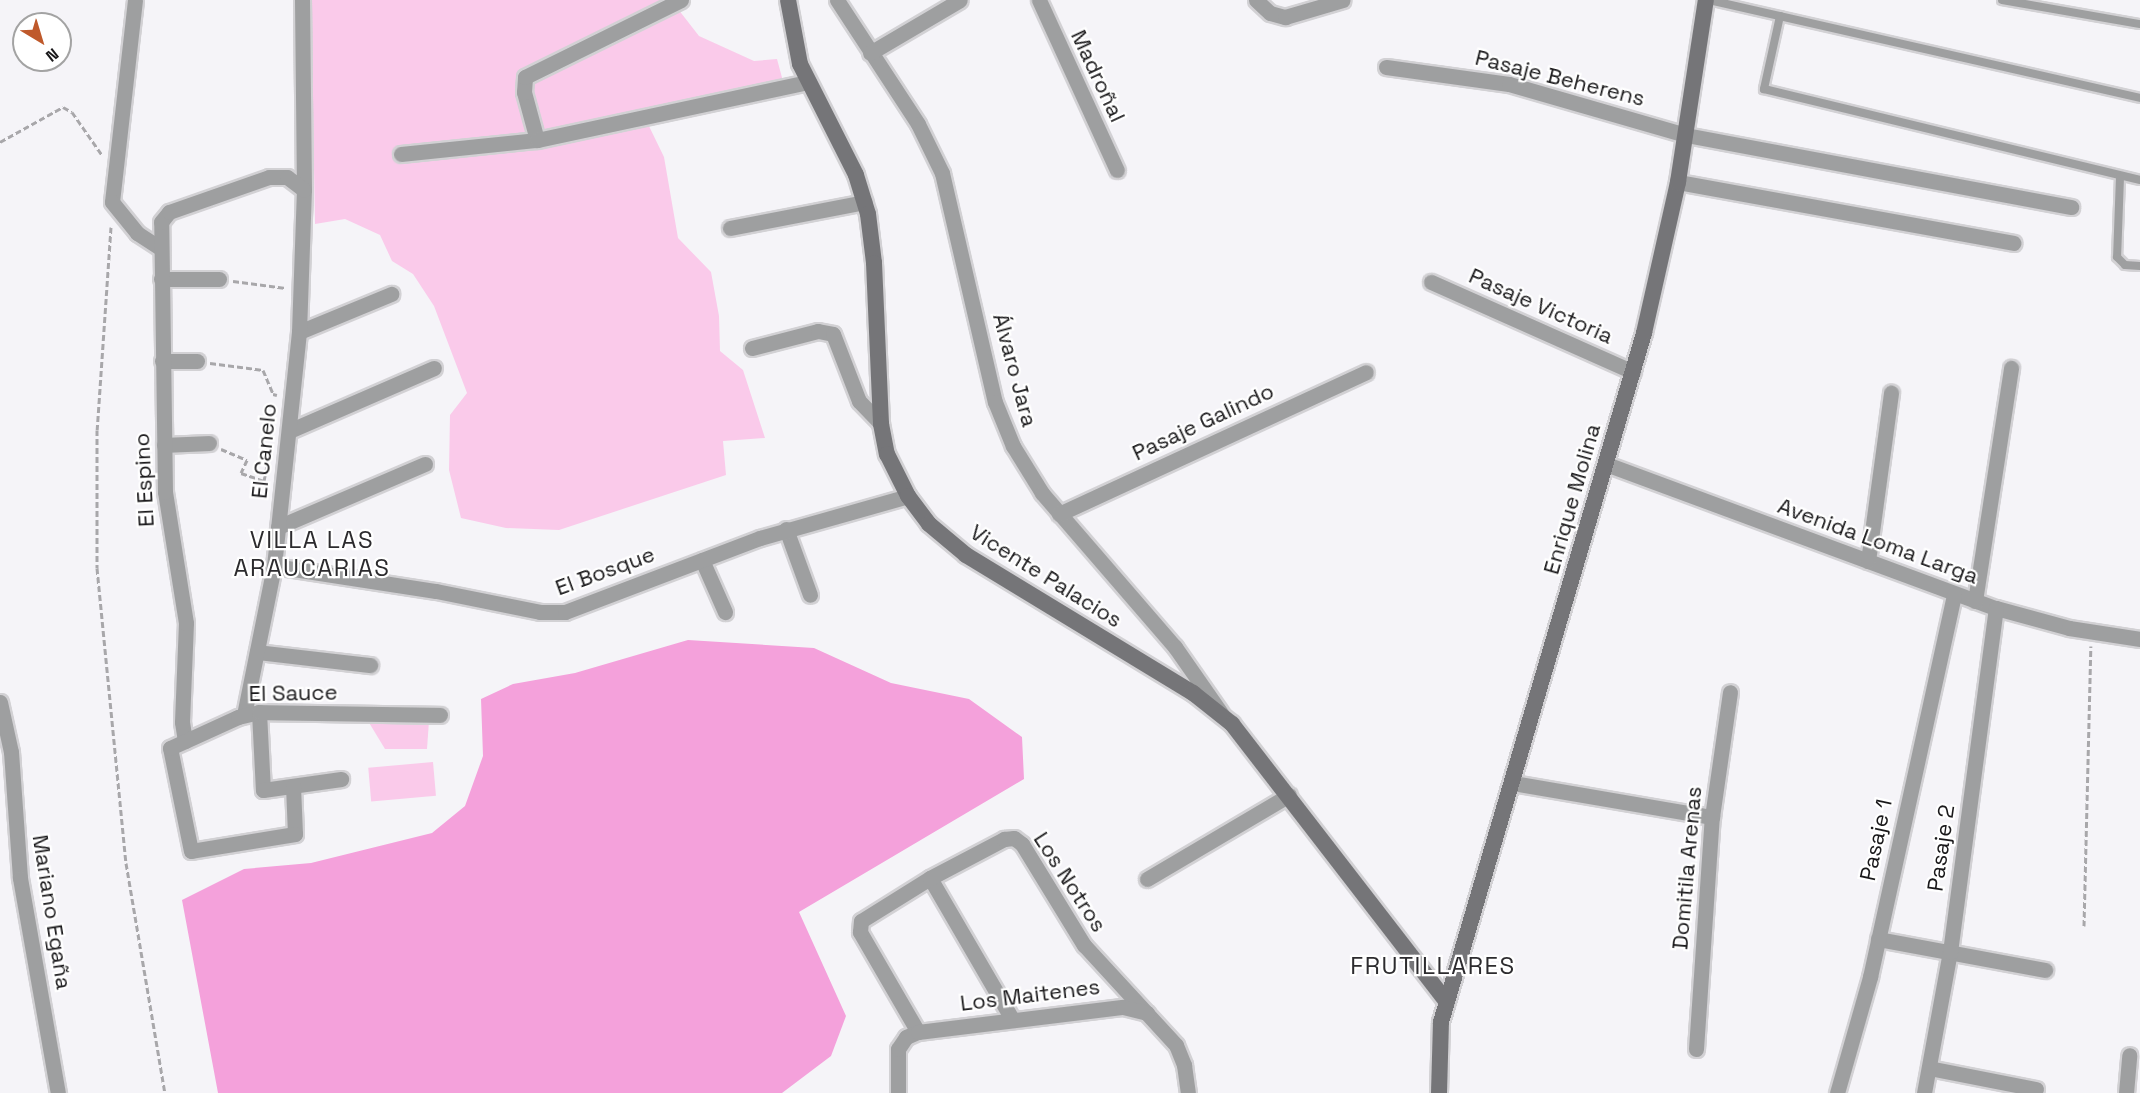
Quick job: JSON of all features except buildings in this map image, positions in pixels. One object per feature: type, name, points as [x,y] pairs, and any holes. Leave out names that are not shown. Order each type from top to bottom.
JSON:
[{"type":"main road","name":"Vicente Palacios","points":[[788,0],[795,43],[807,82],[848,158],[865,202],[873,238],[881,424],[887,454],[908,496],[930,524],[966,555],[1221,713],[1289,795],[1447,1002]]},
{"type":"main road","name":"Enrique Molina","points":[[1447,1002],[1514,783],[1633,372],[1678,182],[1707,0]]},
{"type":"main road","points":[[1439,1093],[1441,1022],[1447,1002]]},
{"type":"street","points":[[135,0],[112,202],[137,233],[160,248]]},
{"type":"street","name":"El Canelo","points":[[293,786],[263,790],[251,714],[257,652],[274,566],[302,291],[304,189],[302,0]]},
{"type":"street","points":[[537,140],[524,92],[525,77],[681,0]]},
{"type":"street","name":"Álvaro Jara","points":[[837,0],[918,124],[938,165],[1003,424],[1026,470],[1059,514],[1169,639],[1221,713]]},
{"type":"street","points":[[870,53],[960,0]]},
{"type":"street","name":"Madroñal","points":[[1039,0],[1117,170]]},
{"type":"street","points":[[1256,0],[1270,13],[1285,16],[1343,0]]},
{"type":"street","name":"Pasaje Beherens","points":[[1386,66],[1509,84],[1686,135],[2071,207]]},
{"type":"street","points":[[401,153],[537,140],[807,82]]},
{"type":"street","name":"El Espino","points":[[185,741],[182,722],[186,623],[166,508],[160,279],[160,248],[164,216],[276,175],[291,179],[304,189]]},
{"type":"street","points":[[1678,182],[2014,243]]},
{"type":"street","points":[[730,228],[865,202]]},
{"type":"street","points":[[160,279],[219,279]]},
{"type":"street","name":"Pasaje Victoria","points":[[1431,282],[1633,372]]},
{"type":"street","points":[[299,332],[392,294]]},
{"type":"street","points":[[752,348],[818,331],[833,334],[859,401],[881,424]]},
{"type":"street","points":[[162,361],[197,361]]},
{"type":"street","points":[[289,431],[434,368]]},
{"type":"street","points":[[1975,601],[2011,368]]},
{"type":"street","name":"Pasaje Galindo","points":[[1059,514],[1366,372]]},
{"type":"street","points":[[1868,561],[1891,393]]},
{"type":"street","points":[[164,445],[209,443]]},
{"type":"street","points":[[278,527],[425,464]]},
{"type":"street","name":"Avenida Loma Larga","points":[[1606,464],[1996,608],[2091,632],[2140,639]]},
{"type":"street","name":"El Bosque","points":[[274,566],[552,613],[574,610],[786,529],[908,496]]},
{"type":"street","points":[[786,529],[810,595]]},
{"type":"street","points":[[702,560],[724,612]]},
{"type":"street","name":"Pasaje 1","points":[[1837,1093],[1878,939],[1954,594]]},
{"type":"street","name":"Pasaje 2","points":[[1924,1093],[1950,952],[1996,608]]},
{"type":"street","points":[[257,652],[370,665]]},
{"type":"street","name":"Domitila Arenas","points":[[1696,1049],[1712,817],[1730,692]]},
{"type":"street","name":"Mariano Egaña","points":[[0,702],[11,752],[20,878],[58,1093]]},
{"type":"street","name":"El Sauce","points":[[293,786],[295,834],[190,851],[170,748],[251,714],[440,715]]},
{"type":"street","points":[[293,786],[341,779]]},
{"type":"street","points":[[1514,783],[1712,817]]},
{"type":"street","points":[[1147,879],[1289,795]]},
{"type":"street","name":"Los Notros","points":[[918,1032],[859,925],[930,878],[1004,838],[1019,840],[1084,945],[1176,1045],[1184,1065],[1188,1093]]},
{"type":"street","points":[[930,878],[1012,1019]]},
{"type":"street","points":[[1878,939],[2045,970]]},
{"type":"street","name":"Los Maitenes","points":[[918,1032],[1122,1007],[1147,1013]]},
{"type":"street","points":[[898,1093],[898,1049],[906,1037],[918,1032]]},
{"type":"street","points":[[2126,1093],[2129,1054]]},
{"type":"street","points":[[1929,1068],[2036,1089]]},
{"type":"lane","points":[[1707,0],[2140,98]]},
{"type":"lane","points":[[2002,0],[2140,24]]},
{"type":"lane","points":[[1780,16],[1764,89],[2140,180]]},
{"type":"lane","points":[[2120,177],[2116,257],[2125,265],[2140,266]]},
{"type":"path","points":[[0,142],[63,106],[72,112],[116,175]]},
{"type":"path","points":[[112,202],[97,430],[97,568],[126,863],[165,1093]]},
{"type":"path","points":[[219,279],[302,291]]},
{"type":"path","points":[[197,361],[263,370],[273,394],[278,395],[281,381],[294,383]]},
{"type":"path","points":[[209,443],[247,460],[242,473],[264,481],[268,464],[284,468]]},
{"type":"path","points":[[2084,926],[2091,632]]},
{"type":"shaded area","points":[[311,0],[671,0],[699,36],[754,61],[777,59],[784,85],[646,120],[664,157],[678,238],[711,272],[719,316],[720,351],[743,370],[765,438],[723,441],[726,475],[559,530],[506,528],[461,518],[449,470],[450,415],[467,393],[434,306],[413,274],[392,261],[380,235],[345,219],[315,224]]},
{"type":"shaded area","points":[[688,640],[814,648],[891,683],[969,699],[1022,737],[1024,779],[799,912],[846,1016],[831,1056],[782,1093],[218,1093],[182,900],[244,869],[311,863],[432,833],[465,806],[483,756],[481,699],[513,684],[575,673]]},
{"type":"shaded area","points":[[368,721],[429,721],[427,749],[385,749]]},
{"type":"shaded area","points":[[433,762],[436,796],[371,802],[368,768]]},
{"type":"district","name":"VILLA LAS ARAUCARIAS","points":[[312,554]]},
{"type":"district","name":"FRUTILLARES","points":[[1433,966]]}]
